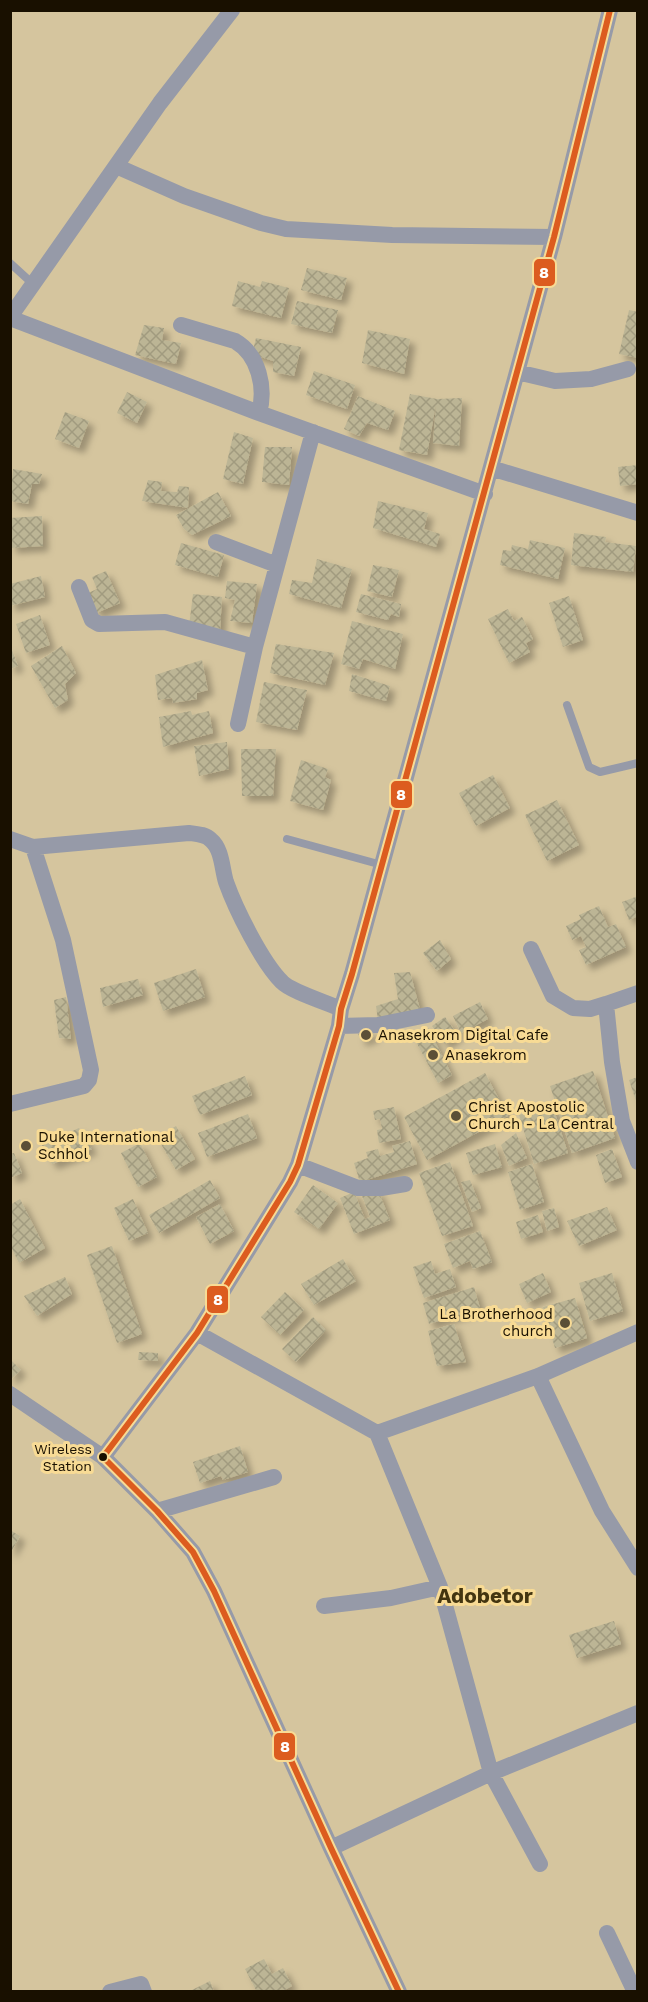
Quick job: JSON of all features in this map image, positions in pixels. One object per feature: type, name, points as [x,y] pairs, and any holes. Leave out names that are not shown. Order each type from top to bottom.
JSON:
[{"type":"street","points":[[232,10],[160,103],[10,318],[259,413],[485,494]]},
{"type":"street","points":[[103,1457],[197,1332],[298,1165],[339,1026],[341,1009],[518,372],[610,10]]},
{"type":"street","points":[[116,166],[184,196],[261,223],[286,229],[392,235],[554,237]]},
{"type":"street","points":[[181,325],[242,345],[259,372],[262,401],[259,413]]},
{"type":"street","points":[[518,372],[555,381],[591,379],[628,369]]},
{"type":"street","points":[[238,724],[255,647],[313,432]]},
{"type":"street","points":[[491,468],[638,513]]},
{"type":"street","points":[[216,542],[277,565]]},
{"type":"street","points":[[79,587],[92,620],[99,624],[165,622],[255,647]]},
{"type":"street","points":[[10,839],[33,847],[189,833],[204,835],[212,840],[217,848],[226,883],[262,956],[284,984],[341,1009]]},
{"type":"street","points":[[10,1104],[84,1086],[89,1080],[91,1070],[63,940],[33,847]]},
{"type":"street","points":[[531,949],[553,996],[573,1008],[590,1009],[638,993]]},
{"type":"street","points":[[606,1004],[612,1062],[622,1121],[638,1162]]},
{"type":"street","points":[[339,1026],[378,1025],[427,1015]]},
{"type":"street","points":[[298,1165],[358,1188],[381,1188],[405,1184]]},
{"type":"street","points":[[197,1332],[377,1433],[440,1587],[491,1773],[540,1864]]},
{"type":"street","points":[[377,1433],[538,1376],[638,1332]]},
{"type":"street","points":[[538,1376],[602,1511],[638,1568]]},
{"type":"street","points":[[10,1394],[103,1457],[157,1511],[193,1552],[214,1591],[399,1992]]},
{"type":"street","points":[[157,1511],[274,1477]]},
{"type":"street","points":[[324,1606],[391,1598],[440,1587]]},
{"type":"street","points":[[331,1848],[491,1773],[638,1713]]},
{"type":"street","points":[[607,1933],[635,1992]]},
{"type":"street","points":[[110,1992],[141,1984],[144,1992]]},
{"type":"lane","points":[[10,263],[33,284]]},
{"type":"lane","points":[[567,705],[589,767],[600,772],[638,763]]},
{"type":"lane","points":[[287,839],[382,865]]},
{"type":"building","points":[[307,268],[347,278],[341,300],[301,290]]},
{"type":"building","points":[[238,281],[260,287],[262,281],[289,288],[281,318],[232,306]]},
{"type":"building","points":[[297,301],[338,310],[332,333],[291,324]]},
{"type":"building","points":[[629,310],[638,312],[638,358],[619,354]]},
{"type":"building","points":[[144,325],[164,328],[162,340],[181,343],[176,364],[135,355]]},
{"type":"building","points":[[368,330],[410,339],[404,374],[362,363]]},
{"type":"building","points":[[256,338],[301,347],[294,376],[273,372],[273,361],[252,354]]},
{"type":"building","points":[[314,371],[355,385],[347,409],[306,395]]},
{"type":"building","points":[[127,392],[147,402],[137,423],[117,413]]},
{"type":"building","points":[[410,394],[437,399],[462,398],[459,446],[433,443],[436,404],[427,455],[399,450]]},
{"type":"building","points":[[358,396],[395,411],[388,430],[367,423],[359,436],[344,429]]},
{"type":"building","points":[[65,412],[89,421],[79,448],[55,439]]},
{"type":"building","points":[[234,432],[253,438],[243,484],[223,479]]},
{"type":"building","points":[[265,447],[292,447],[289,485],[262,482]]},
{"type":"building","points":[[638,465],[638,484],[620,486],[618,467]]},
{"type":"building","points":[[13,469],[42,474],[39,484],[32,484],[28,504],[10,501]]},
{"type":"building","points":[[148,480],[162,482],[161,491],[177,492],[179,486],[189,487],[188,508],[142,501]]},
{"type":"building","points":[[218,492],[231,516],[192,535],[184,529],[176,515]]},
{"type":"building","points":[[378,501],[428,513],[424,529],[440,534],[436,547],[373,528]]},
{"type":"building","points":[[42,516],[43,546],[11,548],[10,518]]},
{"type":"building","points":[[574,533],[606,537],[605,542],[636,546],[633,572],[571,565]]},
{"type":"building","points":[[530,540],[565,548],[558,579],[500,565],[503,550],[511,551],[512,545],[528,549]]},
{"type":"building","points":[[181,543],[224,555],[218,577],[175,565]]},
{"type":"building","points":[[317,559],[352,569],[341,608],[289,594],[292,580],[312,583]]},
{"type":"building","points":[[373,565],[399,570],[392,597],[367,591]]},
{"type":"building","points":[[106,571],[120,603],[96,613],[88,593],[97,589],[92,577]]},
{"type":"building","points":[[41,576],[45,597],[10,606],[10,584]]},
{"type":"building","points":[[227,581],[257,584],[252,623],[230,621],[235,600],[225,598]]},
{"type":"building","points":[[193,594],[222,597],[220,631],[189,626]]},
{"type":"building","points":[[361,594],[401,604],[399,617],[391,614],[388,620],[356,612]]},
{"type":"building","points":[[569,596],[583,640],[563,647],[549,603]]},
{"type":"building","points":[[508,609],[514,621],[522,617],[533,639],[526,643],[530,652],[509,663],[488,619]]},
{"type":"building","points":[[40,615],[50,645],[26,653],[16,624]]},
{"type":"building","points":[[352,621],[403,634],[395,669],[363,659],[359,669],[341,664]]},
{"type":"building","points":[[276,644],[334,653],[325,685],[270,673]]},
{"type":"building","points":[[10,645],[18,666],[10,669]]},
{"type":"building","points":[[62,646],[76,673],[65,684],[68,700],[55,708],[31,666]]},
{"type":"building","points":[[202,660],[208,690],[197,693],[197,699],[173,703],[172,698],[158,700],[155,675]]},
{"type":"building","points":[[352,674],[390,686],[386,701],[349,691]]},
{"type":"building","points":[[264,682],[307,690],[297,730],[256,722]]},
{"type":"building","points":[[191,711],[192,715],[209,711],[213,733],[163,747],[159,717]]},
{"type":"building","points":[[227,742],[229,769],[199,776],[194,746]]},
{"type":"building","points":[[241,749],[276,749],[273,796],[242,796]]},
{"type":"building","points":[[301,760],[328,769],[325,777],[331,780],[323,810],[290,801]]},
{"type":"building","points":[[493,775],[510,808],[476,826],[459,793]]},
{"type":"building","points":[[557,800],[579,845],[547,861],[525,815]]},
{"type":"building","points":[[638,896],[638,916],[629,920],[622,902]]},
{"type":"building","points":[[599,906],[608,927],[616,924],[626,947],[586,965],[579,950],[586,947],[581,936],[572,940],[566,926],[581,919],[579,915]]},
{"type":"building","points":[[440,940],[451,959],[437,971],[423,953]]},
{"type":"building","points":[[196,969],[205,997],[163,1011],[154,983]]},
{"type":"building","points":[[410,972],[421,1013],[378,1020],[376,1006],[398,999],[394,973]]},
{"type":"building","points":[[138,979],[143,995],[103,1007],[100,988]]},
{"type":"building","points":[[66,997],[71,1039],[59,1038],[54,1000]]},
{"type":"building","points":[[480,1002],[488,1019],[461,1033],[453,1016]]},
{"type":"building","points":[[445,1017],[458,1035],[445,1044],[432,1026]]},
{"type":"building","name":"Anasekrom","points":[[428,1028],[452,1075],[438,1083],[413,1036]]},
{"type":"building","name":"Anasekrom Digital Cafe","points":[[371,1030],[374,1036],[361,1041],[358,1034]]},
{"type":"building","points":[[593,1071],[615,1138],[572,1153],[550,1086]]},
{"type":"building","name":"Christ Apostolic Church - La Central","points":[[485,1073],[508,1116],[427,1160],[404,1117]]},
{"type":"building","points":[[245,1076],[252,1095],[200,1115],[192,1096]]},
{"type":"building","points":[[638,1077],[638,1104],[637,1104],[629,1080]]},
{"type":"building","points":[[552,1104],[568,1153],[534,1164],[519,1115]]},
{"type":"building","points":[[394,1107],[401,1139],[379,1143],[377,1130],[382,1129],[380,1119],[375,1120],[373,1111]]},
{"type":"building","points":[[248,1114],[257,1138],[207,1157],[198,1133]]},
{"type":"building","points":[[176,1126],[195,1159],[176,1170],[157,1137]]},
{"type":"building","points":[[79,1128],[92,1149],[52,1164],[42,1145]]},
{"type":"building","points":[[516,1133],[527,1158],[509,1166],[501,1145]]},
{"type":"building","points":[[410,1141],[417,1164],[360,1182],[354,1163],[368,1158],[366,1152],[378,1149],[380,1156],[394,1152],[392,1146]]},
{"type":"building","points":[[140,1143],[157,1177],[138,1187],[121,1153]]},
{"type":"building","points":[[495,1144],[502,1167],[473,1175],[466,1153]]},
{"type":"building","points":[[612,1149],[622,1177],[605,1183],[596,1155]]},
{"type":"building","points":[[14,1153],[22,1173],[10,1178],[10,1154]]},
{"type":"building","points":[[450,1162],[473,1226],[442,1236],[419,1173]]},
{"type":"building","points":[[532,1164],[544,1202],[520,1210],[508,1172]]},
{"type":"building","points":[[210,1180],[220,1198],[159,1233],[149,1215]]},
{"type":"building","points":[[470,1180],[481,1208],[472,1212],[461,1182]]},
{"type":"building","points":[[313,1185],[338,1203],[319,1229],[294,1212]]},
{"type":"building","points":[[378,1190],[390,1220],[354,1234],[340,1198],[354,1192],[365,1219],[370,1217],[362,1196]]},
{"type":"building","points":[[20,1199],[45,1248],[19,1263],[10,1245],[10,1205]]},
{"type":"building","points":[[133,1199],[148,1233],[129,1241],[114,1208]]},
{"type":"building","points":[[220,1204],[234,1231],[210,1244],[196,1217]]},
{"type":"building","points":[[607,1207],[617,1230],[579,1246],[567,1221]]},
{"type":"building","points":[[554,1208],[559,1227],[547,1231],[542,1211]]},
{"type":"building","points":[[538,1215],[543,1232],[521,1239],[516,1222]]},
{"type":"building","points":[[480,1231],[492,1262],[473,1269],[470,1261],[453,1268],[444,1244]]},
{"type":"building","points":[[112,1246],[142,1334],[117,1343],[87,1255]]},
{"type":"building","points":[[343,1259],[356,1281],[314,1305],[301,1284]]},
{"type":"building","points":[[431,1261],[435,1274],[450,1269],[456,1287],[424,1298],[413,1267]]},
{"type":"building","points":[[543,1273],[551,1292],[527,1303],[519,1284]]},
{"type":"building","points":[[612,1273],[623,1311],[590,1321],[579,1283]]},
{"type":"building","points":[[65,1277],[72,1294],[37,1316],[24,1296]]},
{"type":"building","points":[[474,1287],[480,1308],[429,1324],[423,1303]]},
{"type":"building","points":[[285,1292],[304,1310],[280,1335],[261,1317]]},
{"type":"building","name":"La Brotherhood church","points":[[575,1298],[587,1338],[555,1348],[543,1307]]},
{"type":"building","points":[[313,1317],[326,1330],[296,1362],[282,1349]]},
{"type":"building","points":[[454,1324],[466,1362],[437,1366],[428,1331]]},
{"type":"building","points":[[139,1352],[158,1353],[158,1361],[138,1360]]},
{"type":"building","points":[[10,1359],[21,1370],[10,1380]]},
{"type":"building","points":[[240,1446],[248,1472],[223,1480],[221,1476],[200,1483],[193,1462]]},
{"type":"building","points":[[10,1530],[20,1536],[10,1554]]},
{"type":"building","points":[[614,1621],[621,1644],[577,1658],[569,1635]]},
{"type":"building","points":[[264,1959],[272,1974],[283,1968],[292,1986],[281,1992],[257,1992],[245,1969]]},
{"type":"building","points":[[210,1981],[214,1992],[188,1992]]},
{"type":"transit line","name":"8","points":[[399,1992],[214,1591],[193,1552],[157,1511],[103,1457],[197,1333],[290,1182],[298,1165],[339,1026],[341,1009],[554,237],[610,10]]},
{"type":"place","name":"Anasekrom Digital Cafe","points":[[366,1035]]},
{"type":"place","name":"Anasekrom","points":[[433,1055]]},
{"type":"place","name":"Christ Apostolic Church - La Central","points":[[456,1116]]},
{"type":"place","name":"Duke International Schhol","points":[[26,1146]]},
{"type":"place","name":"La Brotherhood church","points":[[565,1323]]},
{"type":"place","name":"Wireless Station","points":[[103,1457]]},
{"type":"district","name":"Adobetor","points":[[485,1596]]}]
